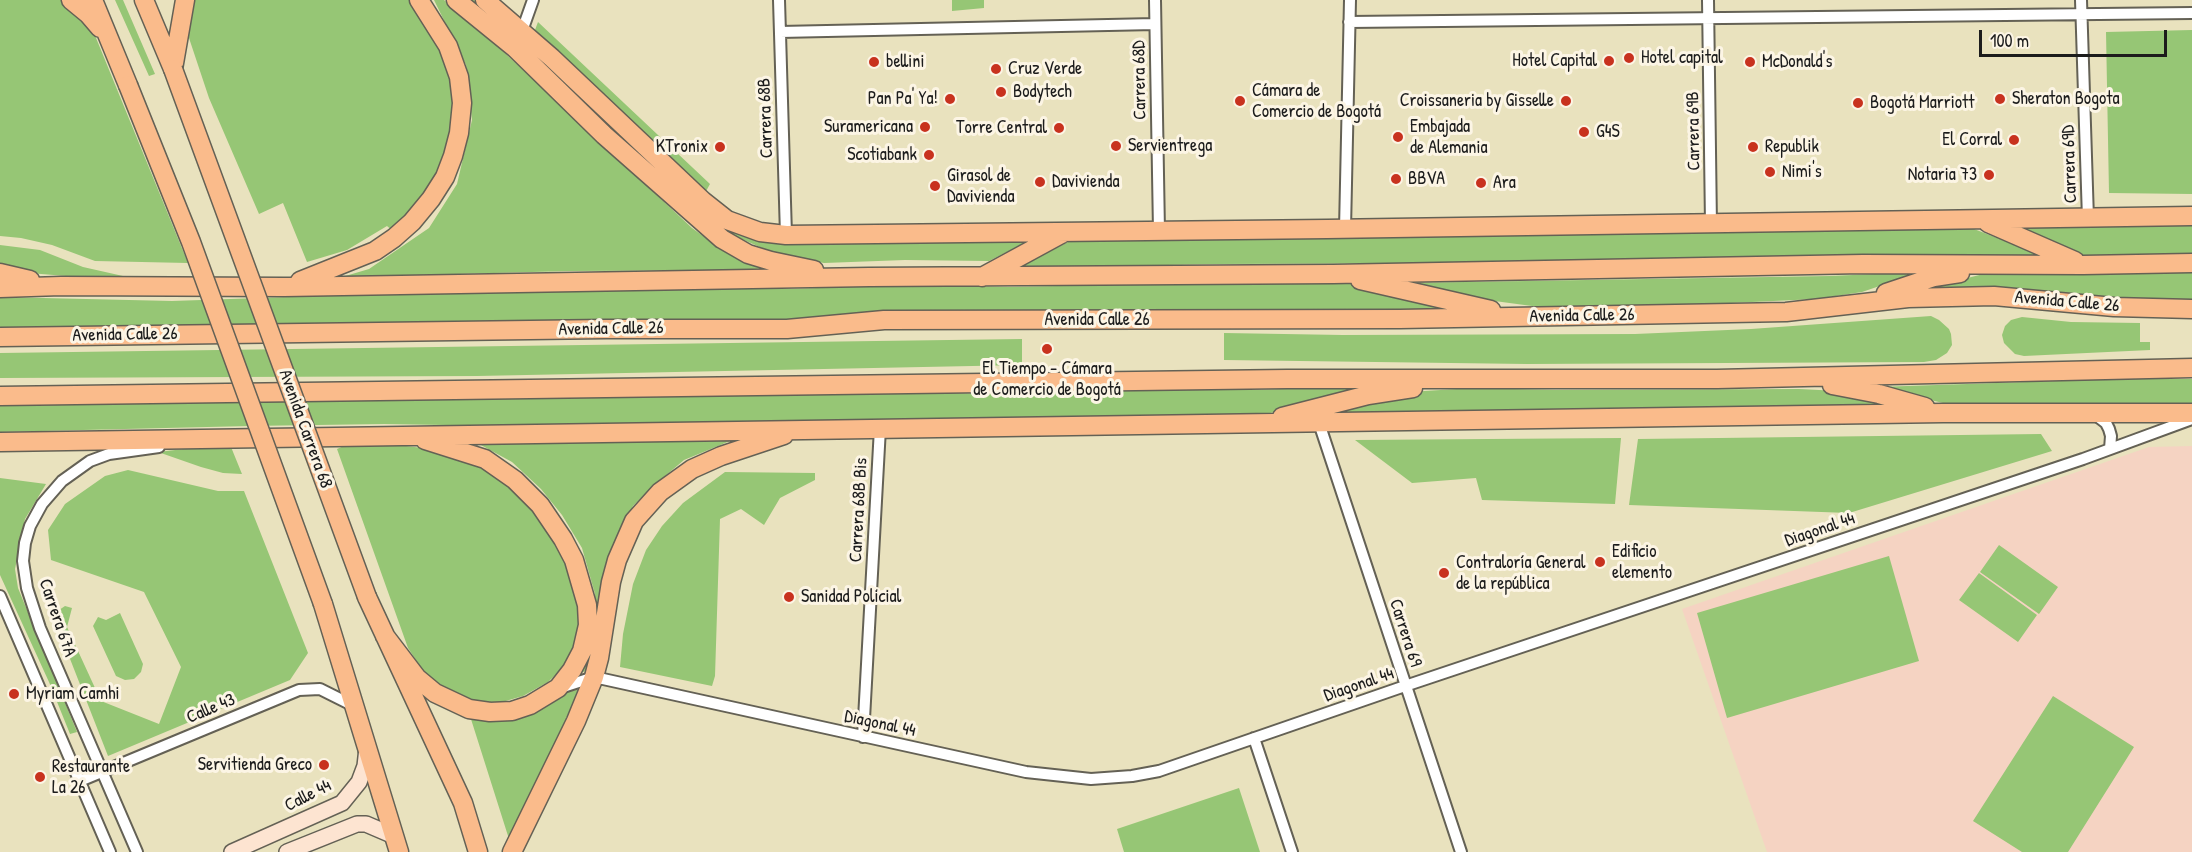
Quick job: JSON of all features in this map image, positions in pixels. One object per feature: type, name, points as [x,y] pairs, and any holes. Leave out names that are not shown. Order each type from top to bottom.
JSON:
[{"type":"main road","points":[[70,0],[88,14],[114,50]]},
{"type":"main road","points":[[93,0],[191,242],[323,604],[397,844]]},
{"type":"main road","name":"Avenida Carrera 68","points":[[144,0],[173,69],[367,597],[463,803],[478,852]]},
{"type":"main road","points":[[173,69],[185,0]]},
{"type":"main road","points":[[284,287],[323,274],[375,251],[412,222],[445,177],[459,134],[462,103],[459,77],[448,46],[419,0]]},
{"type":"main road","points":[[456,0],[515,48],[635,163],[722,239],[748,254],[771,261],[796,267],[869,277]]},
{"type":"main road","points":[[485,0],[522,31],[717,213],[740,226],[760,232],[786,235],[1711,225],[2192,216]]},
{"type":"main road","points":[[1980,220],[2084,265]]},
{"type":"main road","points":[[981,278],[1065,232]]},
{"type":"main road","name":"Avenida Calle 26","points":[[0,288],[284,287],[869,277],[1333,274],[1863,264],[2192,263]]},
{"type":"main road","points":[[1840,306],[1934,277],[2007,265]]},
{"type":"main road","points":[[0,273],[61,286]]},
{"type":"main road","points":[[1333,274],[1481,309],[1546,316]]},
{"type":"main road","name":"Avenida Calle 26","points":[[0,337],[606,329],[787,329],[884,320],[1087,321],[1786,312],[1908,298],[1994,296],[2114,307],[2192,309]]},
{"type":"main road","points":[[0,396],[1287,379],[1768,378],[2192,368]]},
{"type":"main road","points":[[1768,378],[1837,386],[1879,394],[1943,412]]},
{"type":"main road","points":[[1255,424],[1368,395],[1484,380]]},
{"type":"main road","points":[[0,442],[1943,412],[2192,413]]},
{"type":"main road","points":[[512,852],[576,721],[594,677],[611,582],[617,560],[634,521],[646,506],[673,482],[704,462],[801,429]]},
{"type":"main road","points":[[385,636],[412,671],[429,688],[447,700],[469,709],[490,712],[513,711],[530,705],[558,688],[572,670],[582,651],[588,625],[582,583],[563,539],[540,505],[526,490],[485,459],[409,435]]},
{"type":"street","points":[[522,31],[533,0]]},
{"type":"street","name":"Carrera 68B","points":[[779,0],[786,235]]},
{"type":"street","name":"Carrera 68D","points":[[1155,0],[1159,231]]},
{"type":"street","points":[[1345,229],[1350,0]]},
{"type":"street","name":"Carrera 69B","points":[[1708,0],[1711,225]]},
{"type":"street","name":"Carrera 69D","points":[[2081,0],[2088,219]]},
{"type":"street","points":[[1349,22],[2082,16],[2192,13]]},
{"type":"street","points":[[780,32],[1155,24]]},
{"type":"street","points":[[2093,413],[2106,423],[2109,429],[2110,449]]},
{"type":"street","name":"Diagonal 44","points":[[558,688],[594,677],[1026,772],[1091,779],[1132,776],[1159,771],[2110,449],[2192,419]]},
{"type":"street","name":"Carrera 69","points":[[1319,423],[1461,852]]},
{"type":"street","name":"Carrera 68B Bis","points":[[863,737],[880,428]]},
{"type":"street","name":"Carrera 67A","points":[[137,852],[40,628],[27,588],[23,561],[25,543],[30,526],[42,504],[62,481],[90,461],[109,454],[216,439]]},
{"type":"street","points":[[0,596],[110,852]]},
{"type":"street","name":"Calle 43","points":[[80,781],[299,690],[320,689],[332,693],[355,707]]},
{"type":"street","points":[[1254,738],[1292,852]]},
{"type":"street","name":"Calle 44","points":[[232,852],[342,803],[359,782],[365,766],[367,745]]},
{"type":"street","points":[[287,852],[357,824],[366,824],[397,844]]},
{"type":"shaded area","points":[[2192,446],[2192,852],[1767,852],[1682,609],[2149,447]]},
{"type":"green space","points":[[0,0],[62,0],[78,12],[94,33],[188,263],[95,261],[52,245],[0,236]]},
{"type":"green space","points":[[115,0],[123,0],[155,74],[149,76]]},
{"type":"green space","points":[[194,0],[411,0],[445,57],[457,101],[452,144],[439,178],[395,233],[387,226],[347,250],[307,262],[283,203],[259,214],[209,98],[187,32],[190,8]]},
{"type":"green space","points":[[434,0],[444,0],[492,41],[692,228],[725,252],[770,270],[570,271],[342,277],[369,269],[429,228],[457,184],[472,120],[466,65]]},
{"type":"green space","points":[[467,0],[474,0],[519,38],[701,210],[699,213]]},
{"type":"green space","points":[[952,0],[984,0],[984,8],[952,11]]},
{"type":"green space","points":[[538,22],[710,184],[705,193],[535,30]]},
{"type":"green space","points":[[2192,30],[2192,194],[2109,193],[2106,32]]},
{"type":"green space","points":[[708,215],[747,234],[1038,236],[989,261],[905,260],[824,263],[773,253],[722,230]]},
{"type":"green space","points":[[2192,225],[2192,256],[2083,260],[2007,226]]},
{"type":"green space","points":[[1974,229],[2049,258],[1929,254],[1523,263],[1217,264],[1018,268],[1074,239]]},
{"type":"green space","points":[[0,245],[40,250],[83,267],[123,276],[66,276],[29,273],[0,264]]},
{"type":"green space","points":[[2192,270],[2192,300],[2084,299],[1925,289],[1987,273]]},
{"type":"green space","points":[[1921,272],[1862,292],[1816,299],[1666,306],[1547,308],[1442,294],[1403,283],[1830,276]]},
{"type":"green space","points":[[1296,281],[1354,284],[1459,310],[777,322],[0,328],[0,297],[172,301],[522,289],[791,289],[897,285],[1009,287]]},
{"type":"green space","points":[[1931,316],[1949,329],[1952,345],[1947,353],[1936,360],[1924,362],[1527,364],[1224,360],[1224,333],[1635,334],[1751,329]]},
{"type":"green space","points":[[2022,317],[2071,322],[2140,323],[2140,342],[2150,342],[2150,350],[2024,356],[2015,354],[2004,343],[2002,335],[2005,326],[2011,320]]},
{"type":"green space","points":[[1022,339],[1022,365],[477,376],[0,378],[0,353]]},
{"type":"green space","points":[[2117,379],[2192,379],[2192,404],[1947,404],[1877,387]]},
{"type":"green space","points":[[1355,386],[1357,392],[1262,415],[506,426],[384,424],[0,432],[0,406],[889,392],[1002,394],[1118,389],[1256,390]]},
{"type":"green space","points":[[1472,388],[1799,389],[1839,391],[1895,404],[1644,411],[1473,410],[1328,414],[1409,392]]},
{"type":"green space","points":[[2041,434],[2052,451],[1849,513],[1629,505],[1638,439]]},
{"type":"green space","points":[[1621,438],[1615,504],[1482,500],[1476,478],[1412,483],[1355,440]]},
{"type":"green space","points":[[730,441],[684,460],[633,506],[621,530],[589,670],[580,673],[595,630],[595,594],[582,548],[562,515],[541,489],[512,462],[479,444]]},
{"type":"green space","points":[[389,444],[431,449],[482,465],[507,478],[540,513],[566,557],[579,590],[580,639],[566,665],[548,682],[523,696],[502,702],[471,703],[431,683],[408,648],[337,449],[346,445]]},
{"type":"green space","points":[[201,447],[231,447],[242,474],[223,473],[158,452]]},
{"type":"green space","points":[[128,470],[218,491],[244,491],[308,653],[290,680],[108,756],[56,623],[56,612],[65,606],[72,608],[67,627],[101,701],[159,724],[181,667],[144,592],[51,560],[48,530],[65,504],[105,476]]},
{"type":"green space","points":[[725,472],[815,473],[815,480],[780,498],[764,525],[741,509],[720,519],[715,676],[712,686],[620,667],[623,634],[633,584],[646,550],[662,526],[683,503]]},
{"type":"green space","points":[[0,478],[46,484],[25,519],[15,569],[18,588],[77,732],[70,734],[0,575]]},
{"type":"green space","points":[[1999,545],[2058,587],[2039,614],[1980,572]]},
{"type":"green space","points":[[1889,556],[1919,661],[1727,718],[1697,613]]},
{"type":"green space","points":[[1979,573],[2037,615],[2018,642],[1959,600]]},
{"type":"green space","points":[[120,613],[143,664],[141,672],[134,679],[125,680],[116,676],[93,626],[98,617],[106,620]]},
{"type":"green space","points":[[580,689],[509,839],[470,716]]},
{"type":"green space","points":[[2053,696],[2134,747],[2068,852],[2022,852],[1973,821]]},
{"type":"green space","points":[[1239,788],[1260,852],[1124,852],[1117,829]]},
{"type":"place","name":"Hotel capital","points":[[1629,58]]},
{"type":"place","name":"Hotel Capital","points":[[1609,61]]},
{"type":"place","name":"bellini","points":[[874,62]]},
{"type":"place","name":"McDonald's","points":[[1750,62]]},
{"type":"place","name":"Cruz Verde","points":[[996,69]]},
{"type":"place","name":"Bodytech","points":[[1001,92]]},
{"type":"place","name":"Pan Pa' Ya!","points":[[950,99]]},
{"type":"place","name":"Sheraton Bogota","points":[[2000,99]]},
{"type":"place","name":"Cámara de Comercio de Bogotá","points":[[1240,101]]},
{"type":"place","name":"Croissaneria by Gisselle","points":[[1566,101]]},
{"type":"place","name":"Bogotá Marriott","points":[[1858,103]]},
{"type":"place","name":"Suramericana","points":[[925,127]]},
{"type":"place","name":"Torre Central","points":[[1059,128]]},
{"type":"place","name":"G4S","points":[[1584,132]]},
{"type":"place","name":"Embajada de Alemania","points":[[1398,137]]},
{"type":"place","name":"El Corral","points":[[2014,140]]},
{"type":"place","name":"Servientrega","points":[[1116,146]]},
{"type":"place","name":"KTronix","points":[[720,147]]},
{"type":"place","name":"Republik","points":[[1753,147]]},
{"type":"place","name":"Scotiabank","points":[[929,155]]},
{"type":"place","name":"Nimi's","points":[[1770,172]]},
{"type":"place","name":"Notaria 73","points":[[1989,175]]},
{"type":"place","name":"BBVA","points":[[1396,179]]},
{"type":"place","name":"Davivienda","points":[[1040,182]]},
{"type":"place","name":"Ara","points":[[1481,183]]},
{"type":"place","name":"Girasol de Davivienda","points":[[935,186]]},
{"type":"place","name":"El Tiempo - Cámara de Comercio de Bogotá","points":[[1047,349]]},
{"type":"place","name":"Edificio elemento","points":[[1600,562]]},
{"type":"place","name":"Contraloría General de la república","points":[[1444,573]]},
{"type":"place","name":"Sanidad Policial","points":[[789,597]]},
{"type":"place","name":"Myriam Camhi","points":[[14,694]]},
{"type":"place","name":"Servitienda Greco","points":[[324,765]]},
{"type":"place","name":"Restaurante La 26","points":[[40,777]]}]
